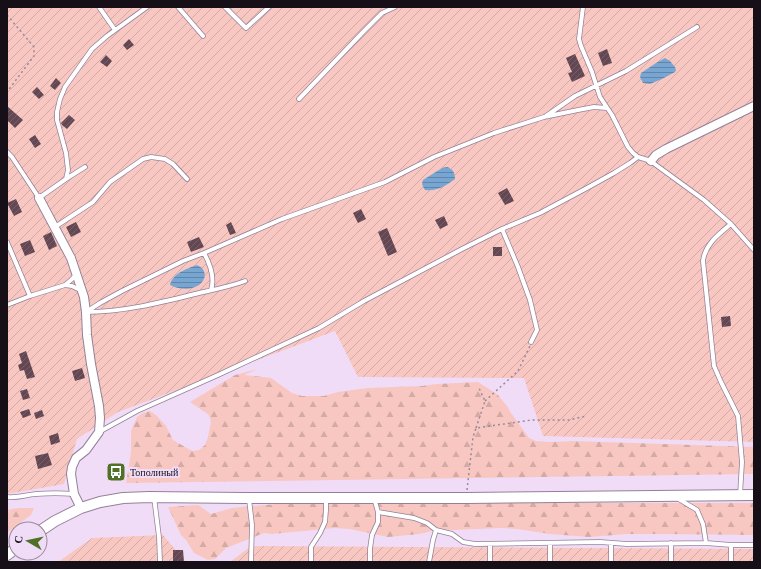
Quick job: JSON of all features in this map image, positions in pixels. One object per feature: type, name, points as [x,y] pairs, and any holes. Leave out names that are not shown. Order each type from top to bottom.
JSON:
[{"type":"street","points":[[652,161],[656,155],[666,149],[754,106]]},
{"type":"street","points":[[39,198],[71,258],[77,274],[86,312],[87,335],[100,418],[99,432],[86,450],[76,458],[72,467],[71,474],[74,494],[82,508]]},
{"type":"street","points":[[48,526],[82,508],[100,502],[123,498],[466,498],[754,495]]},
{"type":"lane","points":[[98,7],[115,30]]},
{"type":"lane","points":[[66,179],[68,170],[66,153],[57,120],[57,112],[64,87],[92,49],[107,36],[147,7]]},
{"type":"lane","points":[[178,7],[203,36]]},
{"type":"lane","points":[[225,7],[246,28],[269,7]]},
{"type":"lane","points":[[299,98],[382,13],[395,7]]},
{"type":"lane","points":[[583,7],[579,39],[581,46],[592,72],[600,97],[628,147],[638,157],[652,161],[704,200],[731,224],[754,250]]},
{"type":"lane","points":[[544,118],[574,96],[626,71],[697,27]]},
{"type":"lane","points":[[86,312],[122,291],[183,261],[282,219],[385,182],[434,157],[494,133],[544,118],[594,107],[607,108]]},
{"type":"lane","points":[[7,152],[12,157],[39,198],[84,167]]},
{"type":"lane","points":[[55,228],[93,202],[110,182],[143,159],[151,157],[165,159],[173,164],[187,179]]},
{"type":"lane","points":[[99,432],[136,411],[319,328],[364,301],[502,229],[540,213],[574,195],[614,173],[638,157]]},
{"type":"lane","points":[[731,224],[708,245],[703,261],[714,366],[738,416],[742,462],[740,495]]},
{"type":"lane","points":[[502,229],[530,300],[537,330],[531,342]]},
{"type":"lane","points":[[7,242],[30,296]]},
{"type":"lane","points":[[204,253],[208,260],[212,274],[213,285],[211,290]]},
{"type":"lane","points":[[7,305],[65,285],[77,274]]},
{"type":"lane","points":[[86,312],[121,310],[228,287],[245,281]]},
{"type":"lane","points":[[65,285],[72,286],[82,292]]},
{"type":"lane","points":[[7,496],[17,498],[33,494],[74,494]]},
{"type":"lane","points":[[672,496],[697,510],[703,524],[706,543]]},
{"type":"lane","points":[[154,497],[159,537],[160,562]]},
{"type":"lane","points":[[311,562],[311,547],[325,522],[326,497]]},
{"type":"lane","points":[[370,562],[372,535],[378,522],[378,512],[374,497]]},
{"type":"lane","points":[[249,498],[252,525],[251,562]]},
{"type":"lane","points":[[378,512],[414,518],[427,523],[436,530],[452,534],[463,542],[475,544],[706,543],[754,545]]},
{"type":"lane","points":[[429,562],[436,530]]},
{"type":"lane","points":[[611,543],[611,562]]},
{"type":"lane","points":[[671,543],[671,562]]},
{"type":"lane","points":[[490,544],[490,562]]},
{"type":"lane","points":[[550,544],[550,562]]},
{"type":"lane","points":[[731,545],[731,562]]},
{"type":"path","points":[[7,15],[34,47],[34,56],[7,92]]},
{"type":"path","points":[[466,498],[473,436],[485,402],[518,371],[531,342]]},
{"type":"path","points":[[478,386],[485,402]]},
{"type":"path","points":[[476,428],[532,420],[569,420],[586,416]]},
{"type":"green space","points":[[7,7],[754,7],[754,442],[543,436],[524,378],[358,377],[335,331],[118,412],[77,439],[64,484],[7,494]]},
{"type":"green space","points":[[258,369],[244,375],[271,378],[292,393],[302,396],[324,396],[338,392],[368,388],[478,382],[497,394],[529,438],[536,441],[754,447],[754,474],[126,483],[131,452],[131,431],[137,417],[150,411],[166,426],[173,440],[192,451],[199,450],[205,445],[211,422],[209,415],[190,402],[235,375]]},
{"type":"green space","points":[[288,503],[754,503],[754,535],[627,534],[589,537],[500,528],[432,531],[419,534],[388,537],[350,529],[335,528],[272,534],[264,533],[226,548],[215,559],[208,560],[194,553],[181,535],[168,507],[198,505],[211,514],[232,508]]},
{"type":"green space","points":[[34,508],[31,515],[23,521],[8,521],[7,533],[7,510]]},
{"type":"green space","points":[[163,535],[186,562],[58,562],[92,538]]},
{"type":"green space","points":[[251,546],[754,549],[754,562],[230,562]]},
{"type":"water","points":[[665,58],[675,67],[675,72],[650,84],[643,83],[640,77],[641,73]]},
{"type":"water","points":[[447,167],[451,169],[455,175],[455,179],[445,186],[437,189],[425,190],[422,184],[423,180],[442,168]]},
{"type":"water","points":[[197,265],[201,267],[205,273],[202,283],[186,289],[170,285],[177,274]]},
{"type":"building","points":[[129,39],[134,45],[127,50],[123,45]]},
{"type":"building","points":[[607,49],[612,63],[603,66],[598,53]]},
{"type":"building","points":[[575,54],[585,76],[572,82],[568,73],[572,72],[566,58]]},
{"type":"building","points":[[106,55],[112,61],[107,67],[100,62]]},
{"type":"building","points":[[56,78],[61,83],[55,90],[50,86]]},
{"type":"building","points":[[37,87],[44,95],[39,99],[32,92]]},
{"type":"building","points":[[7,106],[23,120],[15,128],[7,120]]},
{"type":"building","points":[[69,115],[75,120],[67,129],[61,123]]},
{"type":"building","points":[[35,135],[41,144],[35,148],[29,139]]},
{"type":"building","points":[[507,188],[514,201],[505,205],[498,193]]},
{"type":"building","points":[[16,199],[22,212],[14,216],[7,203]]},
{"type":"building","points":[[361,209],[366,219],[358,223],[353,213]]},
{"type":"building","points":[[444,216],[448,225],[440,229],[435,220]]},
{"type":"building","points":[[76,222],[81,232],[71,237],[66,227]]},
{"type":"building","points":[[231,222],[236,233],[230,235],[226,225]]},
{"type":"building","points":[[387,228],[397,252],[388,256],[378,232]]},
{"type":"building","points":[[51,232],[57,246],[49,250],[43,236]]},
{"type":"building","points":[[199,237],[204,247],[191,252],[187,242]]},
{"type":"building","points":[[30,240],[35,252],[25,256],[20,244]]},
{"type":"building","points":[[493,247],[502,247],[502,256],[493,256]]},
{"type":"building","points":[[730,316],[731,326],[722,327],[721,317]]},
{"type":"building","points":[[26,351],[35,377],[27,379],[24,370],[20,371],[18,365],[22,363],[19,354]]},
{"type":"building","points":[[82,368],[85,378],[75,381],[72,371]]},
{"type":"building","points":[[27,389],[30,398],[23,400],[20,391]]},
{"type":"building","points":[[29,409],[31,415],[23,418],[20,412]]},
{"type":"building","points":[[42,410],[44,416],[36,419],[34,413]]},
{"type":"building","points":[[58,433],[60,442],[51,445],[49,436]]},
{"type":"building","points":[[48,453],[52,465],[38,469],[35,456]]},
{"type":"building","points":[[173,550],[183,550],[184,562],[173,562]]},
{"type":"place","name":"Тополиный","points":[[116,472]]}]
